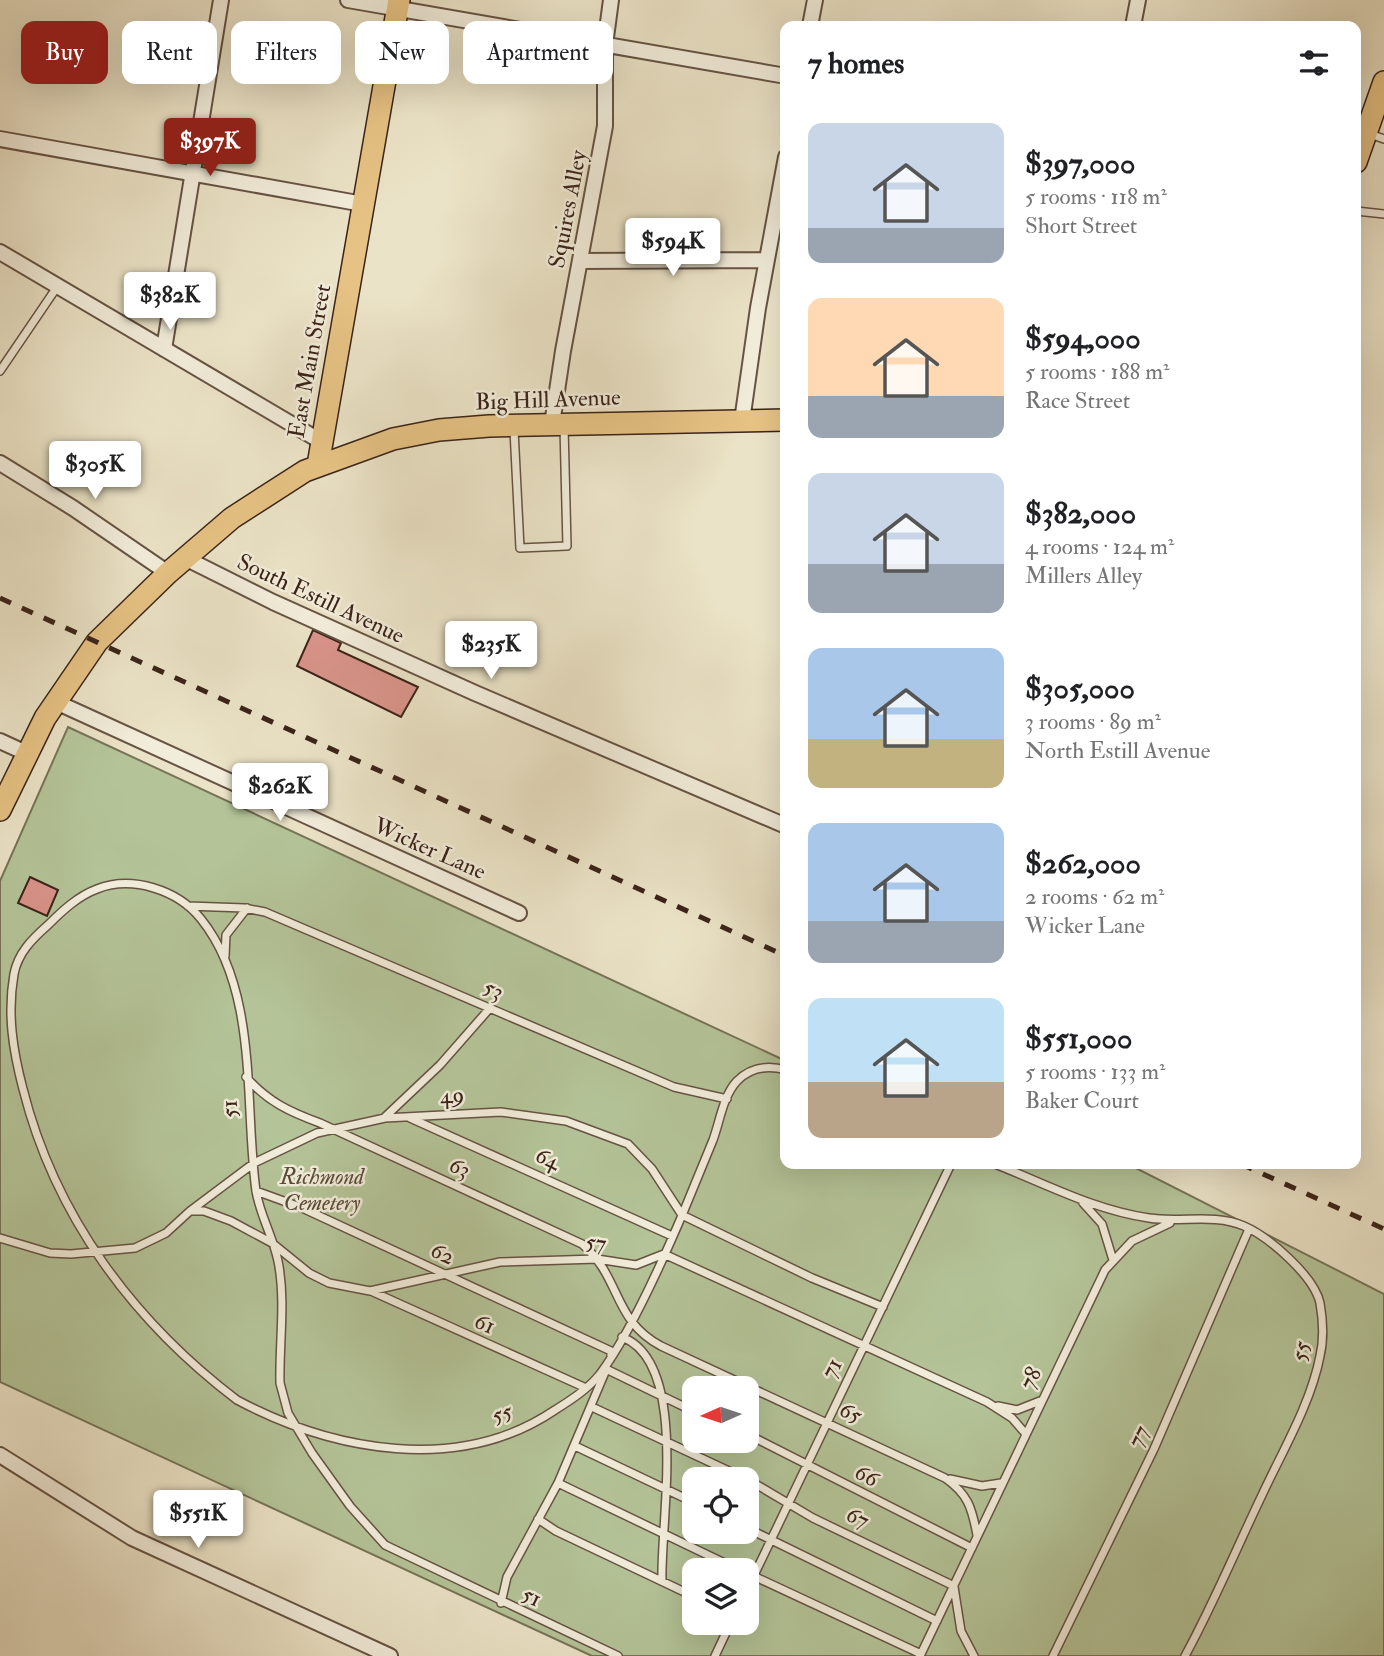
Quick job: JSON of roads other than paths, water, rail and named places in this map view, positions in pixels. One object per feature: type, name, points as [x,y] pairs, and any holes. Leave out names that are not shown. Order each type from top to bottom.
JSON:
[{"type":"main road","name":"East Main Street","points":[[0,810],[26,753],[56,702],[97,642],[168,573],[251,503],[318,465],[398,4]]},
{"type":"main road","points":[[1361,155],[1375,136],[1384,82]]},
{"type":"main road","name":"Big Hill Avenue","points":[[318,465],[393,439],[439,430],[514,425],[780,421]]},
{"type":"street","points":[[164,349],[221,0]]},
{"type":"street","points":[[348,0],[398,4],[484,21]]},
{"type":"street","name":"Squires Alley","points":[[608,21],[611,0]]},
{"type":"street","points":[[811,21],[815,0]]},
{"type":"street","points":[[1134,21],[1138,0]]},
{"type":"street","points":[[613,46],[780,75]]},
{"type":"street","name":"Squires Alley","points":[[558,424],[580,261],[605,126],[605,84]]},
{"type":"street","points":[[0,139],[363,204]]},
{"type":"street","points":[[742,421],[766,260],[780,188]]},
{"type":"street","points":[[0,252],[323,442]]},
{"type":"street","points":[[580,261],[766,260]]},
{"type":"street","points":[[0,463],[73,508],[168,573]]},
{"type":"street","name":"South Estill Avenue","points":[[185,558],[273,602],[462,688],[780,823]]},
{"type":"street","name":"Wicker Lane","points":[[56,702],[519,913]]},
{"type":"street","points":[[0,741],[26,753]]},
{"type":"street","points":[[0,1455],[132,1538],[390,1656]]},
{"type":"lane","points":[[1361,212],[1384,214]]},
{"type":"lane","points":[[0,371],[57,287]]},
{"type":"lane","points":[[514,425],[520,548],[567,546],[558,424]]},
{"type":"lane","name":"51","points":[[96,1254],[55,1182],[30,1117],[10,1024],[17,962],[36,936],[69,905],[95,889],[117,883],[146,886],[187,906],[203,921],[225,960],[240,1001],[256,1191],[278,1258],[281,1298],[280,1383],[283,1400],[295,1426],[350,1506],[384,1545],[501,1603],[618,1656]]},
{"type":"lane","name":"53","points":[[187,906],[247,908],[287,920],[674,1087],[727,1099]]},
{"type":"lane","points":[[225,960],[226,935],[247,908]]},
{"type":"lane","points":[[385,1118],[440,1065],[490,1008]]},
{"type":"lane","name":"55","points":[[96,1254],[158,1331],[193,1364],[237,1400],[295,1426],[360,1446],[390,1450],[458,1445],[508,1434],[536,1421],[586,1388],[600,1374],[664,1254],[736,1082],[747,1073],[760,1068],[780,1070]]},
{"type":"lane","name":"63","points":[[246,1077],[269,1101],[582,1244],[612,1279],[629,1322]]},
{"type":"lane","name":"49","points":[[0,1238],[50,1252],[96,1254],[135,1248],[166,1233],[190,1211],[254,1163],[296,1141],[333,1129],[385,1118],[501,1112],[566,1121],[599,1131],[628,1144],[642,1156],[682,1215]]},
{"type":"lane","name":"64","points":[[407,1116],[672,1236]]},
{"type":"lane","name":"71","points":[[759,1561],[949,1169]]},
{"type":"lane","name":"55","points":[[1007,1169],[1080,1200],[1117,1212],[1178,1221],[1231,1221],[1249,1229],[1286,1256],[1314,1285],[1322,1321],[1320,1356],[1309,1392],[1185,1656]]},
{"type":"lane","name":"62","points":[[256,1191],[300,1207],[612,1352]]},
{"type":"lane","name":"55","points":[[1080,1200],[1102,1224],[1113,1260]]},
{"type":"lane","name":"57","points":[[190,1211],[214,1214],[272,1243],[309,1273],[329,1283],[370,1291],[441,1273],[500,1262],[597,1259],[636,1265],[664,1254]]},
{"type":"lane","points":[[682,1215],[812,1278],[883,1307]]},
{"type":"lane","name":"78","points":[[920,1655],[1085,1307],[1113,1260],[1132,1241],[1147,1231],[1178,1221]]},
{"type":"lane","name":"77","points":[[1053,1656],[1154,1449],[1249,1229]]},
{"type":"lane","points":[[664,1254],[987,1402],[1012,1418],[1025,1433]]},
{"type":"lane","name":"61","points":[[370,1291],[586,1388]]},
{"type":"lane","name":"65","points":[[629,1322],[637,1331],[661,1346],[946,1478],[962,1489],[971,1503],[977,1535]]},
{"type":"lane","points":[[622,1336],[636,1342],[644,1351],[660,1396],[669,1443],[662,1533],[662,1581]]},
{"type":"lane","points":[[501,1603],[507,1577],[558,1483],[592,1407],[612,1352]]},
{"type":"lane","points":[[606,1370],[682,1406]]},
{"type":"lane","points":[[987,1402],[1017,1410],[1040,1401]]},
{"type":"lane","name":"67","points":[[592,1407],[721,1467]]},
{"type":"lane","name":"66","points":[[760,1441],[972,1548]]},
{"type":"lane","points":[[575,1446],[682,1497]]},
{"type":"lane","name":"65","points":[[946,1478],[982,1486],[1001,1483]]},
{"type":"lane","points":[[558,1483],[714,1558]]},
{"type":"lane","name":"67","points":[[759,1486],[954,1586]]},
{"type":"lane","points":[[538,1519],[556,1531],[682,1591]]},
{"type":"lane","points":[[759,1534],[937,1621]]},
{"type":"lane","points":[[759,1579],[920,1655]]},
{"type":"lane","points":[[954,1586],[961,1631],[974,1656]]},
{"type":"lane","points":[[715,1656],[725,1635]]},
{"type":"railway","points":[[0,598],[780,953]]},
{"type":"railway","points":[[1252,1169],[1384,1229]]},
{"type":"park label","name":"Richmond Cemetery","points":[[322,1189]]}]
